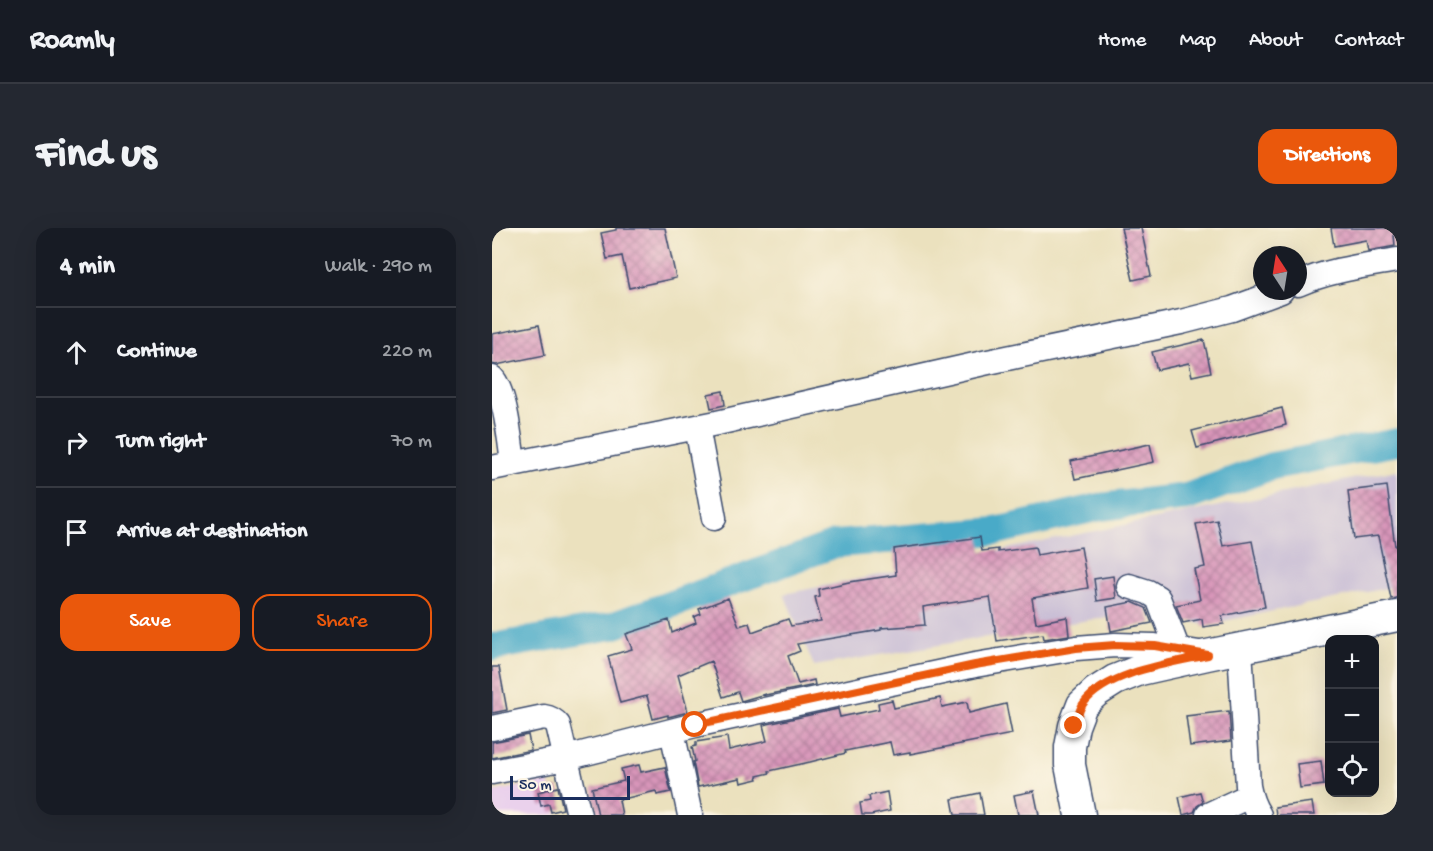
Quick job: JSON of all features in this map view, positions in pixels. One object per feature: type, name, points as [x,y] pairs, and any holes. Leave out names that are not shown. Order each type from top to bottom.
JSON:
[{"type":"main road","points":[[1080,815],[1070,765],[1070,747],[1074,726],[1082,705],[1096,692],[1140,670],[1397,616]]},
{"type":"street","points":[[1307,280],[1330,272],[1397,260]]},
{"type":"street","points":[[492,378],[496,382],[503,404],[503,466],[697,427],[988,362],[1181,322],[1256,300]]},
{"type":"street","points":[[697,427],[714,518]]},
{"type":"street","points":[[1129,586],[1158,598],[1179,650]]},
{"type":"street","points":[[492,772],[566,758],[672,731],[975,665],[1076,648],[1115,645],[1155,646],[1208,655]]},
{"type":"street","points":[[1208,815],[1254,806],[1240,648]]},
{"type":"street","points":[[492,728],[544,717],[554,721],[558,725],[579,815]]},
{"type":"street","points":[[672,731],[690,815]]},
{"type":"shaded area","points":[[1397,470],[1397,586],[1204,625],[1155,609],[814,666],[784,594]]},
{"type":"shaded area","points":[[549,781],[557,815],[492,815],[492,792]]},
{"type":"building","points":[[616,228],[665,228],[676,278],[629,288],[622,256],[607,259],[601,233],[616,230]]},
{"type":"building","points":[[1121,228],[1141,228],[1151,276],[1133,280]]},
{"type":"building","points":[[1331,228],[1396,228],[1395,246],[1368,251],[1366,240],[1334,246]]},
{"type":"building","points":[[539,325],[545,355],[492,364],[492,334]]},
{"type":"building","points":[[1204,340],[1211,372],[1192,376],[1189,363],[1157,370],[1152,352]]},
{"type":"building","points":[[723,391],[725,405],[711,408],[708,394]]},
{"type":"building","points":[[1282,408],[1286,425],[1197,448],[1192,431]]},
{"type":"building","points":[[1150,444],[1154,462],[1075,479],[1071,461]]},
{"type":"building","points":[[1387,486],[1395,546],[1397,545],[1397,598],[1391,599],[1378,536],[1354,539],[1348,491]]},
{"type":"building","points":[[1217,520],[1223,546],[1252,541],[1265,607],[1222,616],[1224,624],[1203,627],[1202,619],[1183,623],[1176,605],[1200,600],[1194,569],[1205,567],[1196,524]]},
{"type":"building","points":[[980,537],[982,551],[998,549],[998,552],[1035,547],[1037,555],[1081,547],[1088,588],[1032,598],[1036,623],[1067,617],[1069,635],[1044,639],[1043,634],[997,641],[990,597],[923,607],[925,625],[881,628],[881,630],[797,644],[800,651],[788,656],[798,684],[814,680],[815,685],[741,701],[738,692],[723,697],[711,661],[678,675],[688,712],[653,719],[647,696],[620,703],[608,656],[632,649],[626,634],[669,620],[672,633],[696,623],[694,617],[701,614],[699,609],[728,598],[739,626],[749,623],[752,632],[788,619],[791,626],[821,621],[815,597],[819,596],[818,589],[896,575],[894,549]]},
{"type":"building","points":[[1113,576],[1116,598],[1097,601],[1094,579]]},
{"type":"building","points":[[1132,602],[1146,608],[1152,623],[1111,631],[1107,607]]},
{"type":"building","points":[[492,667],[499,667],[507,710],[492,713]]},
{"type":"building","points":[[940,698],[942,707],[967,702],[969,713],[1006,704],[1012,734],[910,754],[910,752],[893,755],[890,742],[769,771],[770,773],[757,776],[758,779],[741,783],[740,778],[698,787],[692,747],[696,746],[696,742],[727,737],[729,750],[767,741],[763,725],[838,709],[840,717],[879,709],[878,703],[892,700],[894,708]]},
{"type":"building","points":[[1229,711],[1231,741],[1190,746],[1186,716]]},
{"type":"building","points":[[528,735],[531,750],[492,758],[492,742]]},
{"type":"building","points":[[1321,761],[1324,785],[1300,788],[1297,764]]},
{"type":"building","points":[[639,765],[641,772],[665,767],[671,792],[657,795],[656,791],[619,800],[622,815],[598,815],[592,788],[624,781],[621,769]]},
{"type":"building","points":[[558,787],[563,809],[551,812],[549,804],[541,806],[538,792]]},
{"type":"building","points":[[1034,791],[1039,815],[1018,815],[1014,795]]},
{"type":"building","points":[[887,792],[890,811],[862,815],[860,803],[870,801],[869,796]]},
{"type":"building","points":[[1200,792],[1203,802],[1194,812],[1183,815],[1179,797]]},
{"type":"building","points":[[980,793],[984,815],[955,815],[952,799]]},
{"type":"building","points":[[1312,802],[1314,815],[1276,815],[1275,807]]},
{"type":"waterway","points":[[492,647],[612,626],[835,544],[996,531],[1100,507],[1187,497],[1272,466],[1397,442]]},
{"type":"route","points":[[695,725],[975,665],[1076,648],[1115,645],[1155,646],[1208,655],[1140,670],[1115,681],[1096,692],[1082,705],[1074,726]]}]
